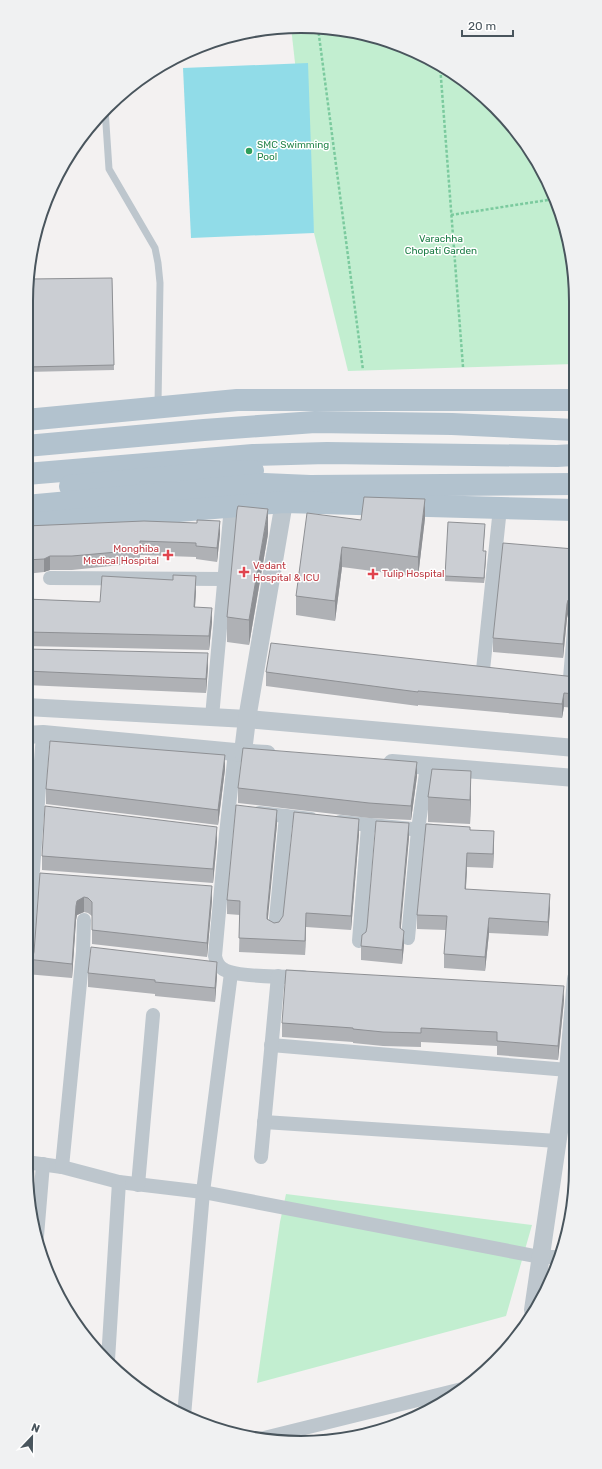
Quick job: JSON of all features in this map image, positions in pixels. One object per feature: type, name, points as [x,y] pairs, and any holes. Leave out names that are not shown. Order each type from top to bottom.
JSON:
[{"type":"main road","points":[[33,419],[237,400],[569,400]]},
{"type":"main road","points":[[33,445],[315,422],[452,424],[569,430]]},
{"type":"main road","points":[[33,473],[253,455],[569,455]]},
{"type":"main road","points":[[33,490],[211,473],[249,471],[370,472],[569,469]]},
{"type":"main road","points":[[33,505],[264,484],[310,486],[569,484]]},
{"type":"main road","points":[[33,523],[284,502],[569,510]]},
{"type":"street","points":[[185,1409],[203,1192],[226,970],[215,956],[228,810],[239,752],[267,648],[284,502]]},
{"type":"street","points":[[212,717],[231,506]]},
{"type":"street","points":[[456,671],[480,673],[483,670],[500,508]]},
{"type":"street","points":[[495,548],[511,549]]},
{"type":"street","points":[[50,578],[224,579]]},
{"type":"street","points":[[202,658],[218,659]]},
{"type":"street","points":[[33,707],[247,719],[569,747]]},
{"type":"street","points":[[33,865],[37,811],[35,734],[281,755]]},
{"type":"street","points":[[373,762],[569,778]]},
{"type":"street","points":[[408,938],[418,830],[426,766]]},
{"type":"street","points":[[228,810],[368,826],[455,832]]},
{"type":"street","points":[[37,811],[53,813]]},
{"type":"street","points":[[275,929],[286,816]]},
{"type":"street","points":[[359,941],[368,826]]},
{"type":"street","points":[[210,832],[226,834]]},
{"type":"street","points":[[33,878],[48,879]]},
{"type":"street","points":[[205,891],[221,892]]},
{"type":"street","points":[[62,1167],[83,952],[84,920]]},
{"type":"street","points":[[83,952],[98,953]]},
{"type":"street","points":[[205,965],[226,970],[278,976],[317,978]]},
{"type":"street","points":[[261,1157],[278,976]]},
{"type":"street","points":[[534,1299],[568,1070],[569,987]]},
{"type":"street","points":[[138,1185],[153,1015]]},
{"type":"street","points":[[271,1045],[568,1070]]},
{"type":"street","points":[[264,1122],[557,1141]]},
{"type":"street","points":[[33,1163],[62,1167],[119,1182],[203,1192],[540,1257],[554,1258]]},
{"type":"street","points":[[38,1220],[42,1164]]},
{"type":"street","points":[[108,1355],[119,1182]]},
{"type":"street","points":[[285,1435],[447,1393]]},
{"type":"lane","points":[[106,117],[110,169],[147,232],[155,248],[158,263],[160,283],[158,407]]},
{"type":"path","points":[[319,34],[364,370]]},
{"type":"path","points":[[441,72],[463,367]]},
{"type":"path","points":[[451,215],[550,201]]},
{"type":"green space","name":"Varachha Chopati Garden","points":[[292,34],[336,35],[353,38],[387,47],[420,61],[450,78],[491,111],[524,152],[549,198],[560,232],[567,266],[569,301],[569,364],[348,371],[314,233]]},
{"type":"green space","points":[[286,1194],[532,1225],[506,1316],[257,1383],[280,1222]]},
{"type":"water","name":"SMC Swimming Pool","points":[[308,63],[314,233],[191,238],[183,68]]},
{"type":"building","points":[[112,278],[114,365],[33,367],[34,279]]},
{"type":"building","points":[[364,497],[425,499],[418,557],[342,547],[335,601],[296,596],[307,513],[361,520]]},
{"type":"building","points":[[238,506],[268,509],[249,620],[227,617]]},
{"type":"building","points":[[197,520],[220,521],[217,548],[196,546],[196,543],[140,541],[140,550],[72,556],[50,556],[44,559],[33,560],[33,526],[144,521],[197,523]]},
{"type":"building","points":[[448,522],[485,524],[483,551],[486,551],[484,578],[445,576]]},
{"type":"building","points":[[503,543],[569,549],[569,599],[567,604],[563,644],[493,638]]},
{"type":"building","points":[[173,575],[196,576],[194,607],[212,608],[209,636],[33,632],[33,599],[100,602],[102,576],[173,580]]},
{"type":"building","points":[[271,643],[569,676],[569,693],[564,693],[562,704],[418,692],[266,672]]},
{"type":"building","points":[[33,649],[208,653],[206,679],[33,671]]},
{"type":"building","points":[[50,741],[225,755],[218,810],[46,789]]},
{"type":"building","points":[[243,748],[417,762],[411,806],[369,803],[238,788]]},
{"type":"building","points":[[432,769],[471,771],[470,800],[428,797]]},
{"type":"building","points":[[236,805],[277,810],[267,914],[267,919],[274,923],[279,922],[283,916],[294,812],[359,819],[351,916],[306,913],[305,941],[239,938],[240,901],[227,900]]},
{"type":"building","points":[[45,806],[217,827],[213,869],[42,856]]},
{"type":"building","points":[[376,821],[409,823],[400,923],[400,928],[404,931],[402,950],[361,946],[362,935],[366,932],[367,927]]},
{"type":"building","points":[[426,824],[470,827],[470,830],[494,831],[493,854],[467,853],[465,889],[550,894],[548,922],[489,918],[485,957],[444,954],[447,916],[417,915]]},
{"type":"building","points":[[40,873],[212,886],[207,943],[92,930],[92,902],[88,898],[84,897],[77,901],[76,906],[72,964],[33,960]]},
{"type":"building","points":[[91,947],[217,962],[215,988],[88,973]]},
{"type":"building","points":[[286,970],[564,986],[558,1046],[497,1041],[497,1032],[421,1028],[421,1033],[383,1032],[353,1028],[282,1023]]},
{"type":"place","name":"SMC Swimming Pool","points":[[249,151]]},
{"type":"place","name":"Monghiba Medical Hospital","points":[[168,555]]},
{"type":"place","name":"Vedant Hospital & ICU","points":[[244,572]]},
{"type":"place","name":"Tulip Hospital","points":[[373,574]]}]
